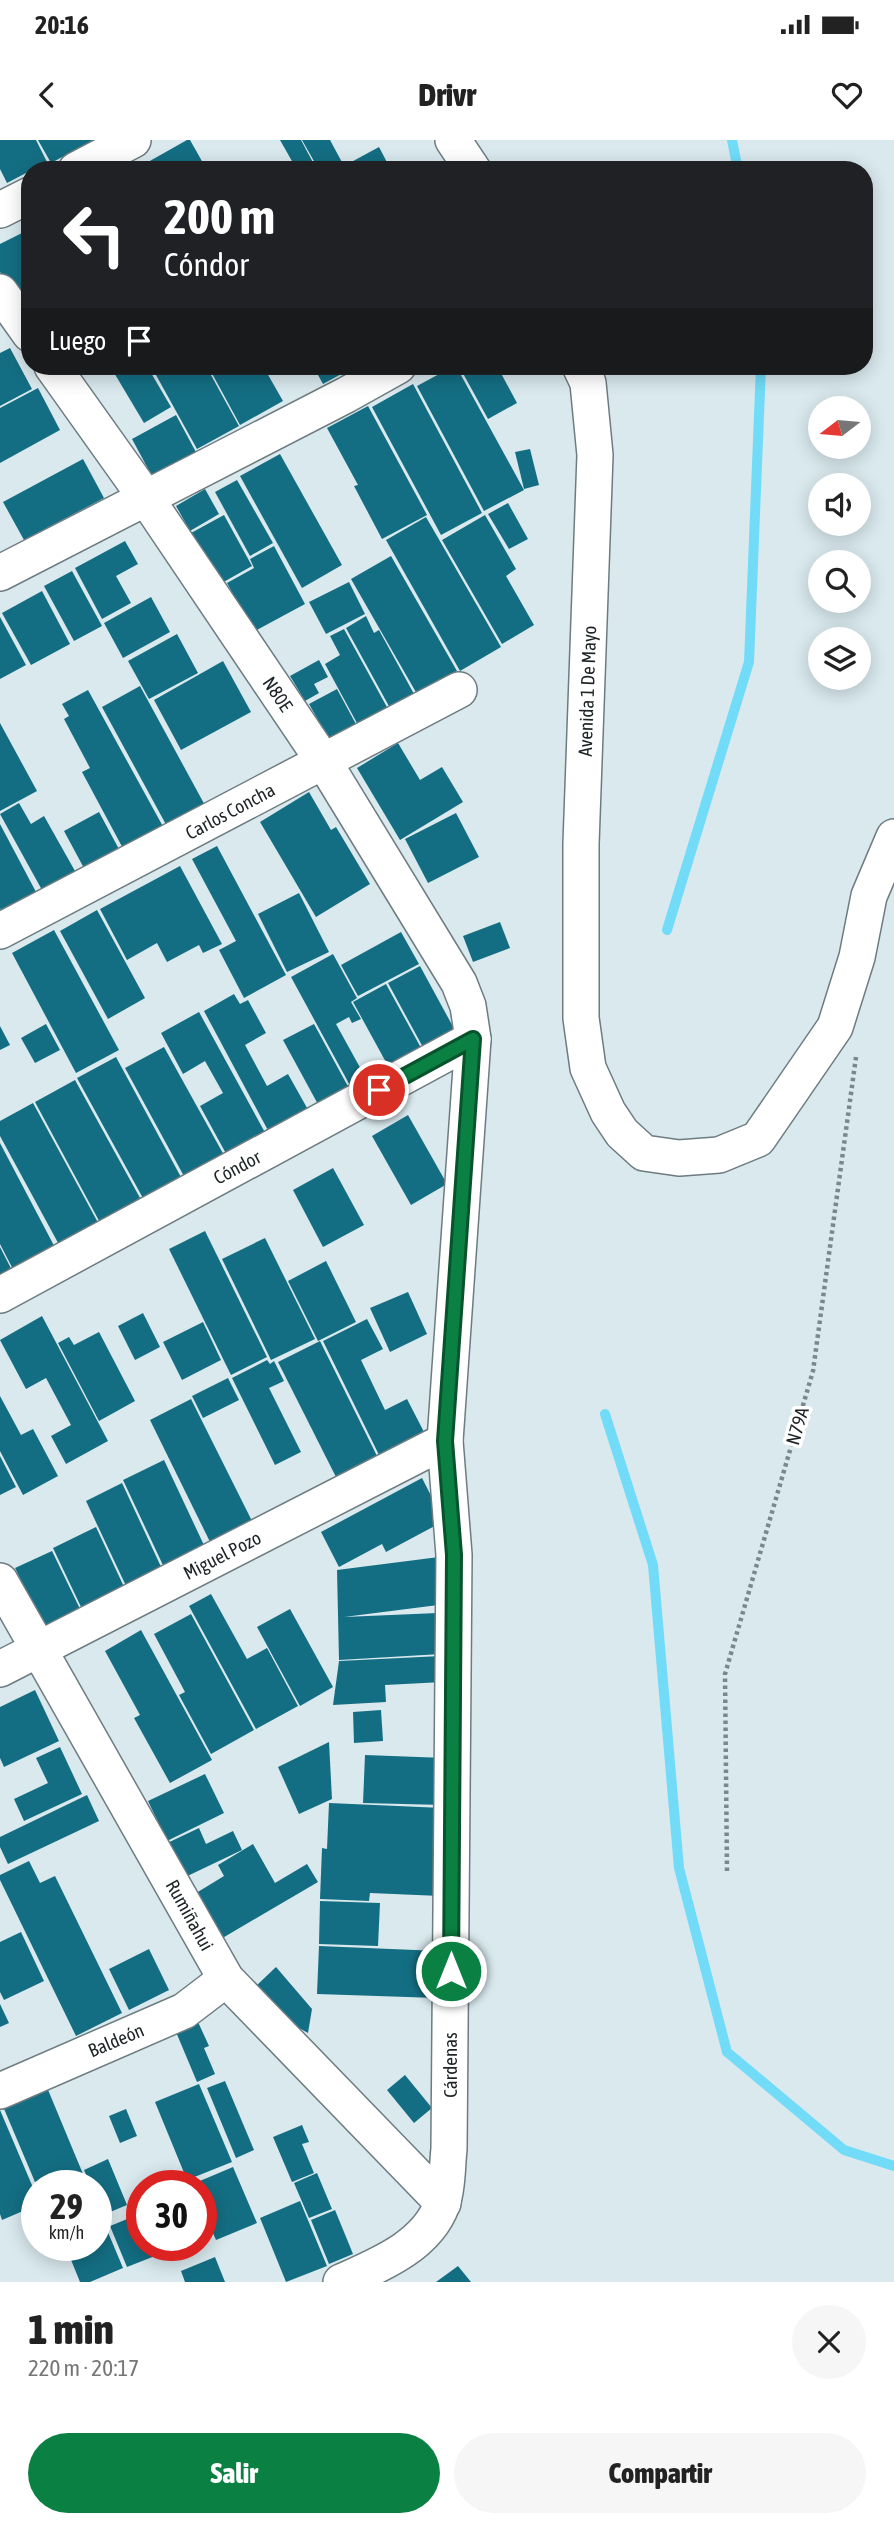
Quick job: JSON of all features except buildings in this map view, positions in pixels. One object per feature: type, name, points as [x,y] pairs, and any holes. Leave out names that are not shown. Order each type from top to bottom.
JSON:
[{"type":"street","points":[[93,161],[133,140]]},
{"type":"street","points":[[453,140],[467,161]]},
{"type":"street","points":[[0,210],[21,200]]},
{"type":"street","points":[[0,292],[21,321]]},
{"type":"street","name":"N80E","points":[[58,375],[146,498],[324,762],[458,983],[468,1006],[473,1039]]},
{"type":"street","points":[[0,573],[381,375]]},
{"type":"street","name":"Avenida 1 De Mayo","points":[[584,375],[588,383],[595,455],[581,844],[581,1018],[588,1068],[608,1112],[622,1133],[644,1153],[679,1158],[719,1155],[758,1139],[835,1027],[856,957],[869,896],[894,836]]},
{"type":"street","name":"Carlos Concha","points":[[0,931],[459,690]]},
{"type":"street","name":"Cóndor","points":[[0,1296],[473,1039]]},
{"type":"street","name":"Cárdenas","points":[[341,2282],[400,2253],[431,2225],[443,2203],[451,2126],[454,1555],[445,1441],[473,1039]]},
{"type":"street","name":"Miguel Pozo","points":[[0,1669],[445,1441]]},
{"type":"street","name":"Rumiñahui","points":[[0,1581],[226,1979],[443,2203]]},
{"type":"street","name":"Baldeón","points":[[0,2091],[184,2011],[226,1979]]},
{"type":"path","name":"N79A","points":[[727,1871],[725,1674],[813,1371],[858,1044]]},
{"type":"waterway","points":[[732,140],[736,161]]},
{"type":"waterway","points":[[667,930],[749,662],[761,375]]},
{"type":"waterway","points":[[605,1414],[653,1565],[679,1868],[727,2052],[844,2150],[894,2166]]},
{"type":"route","points":[[379,1090],[473,1039],[445,1441],[454,1555],[451,1971]]}]
